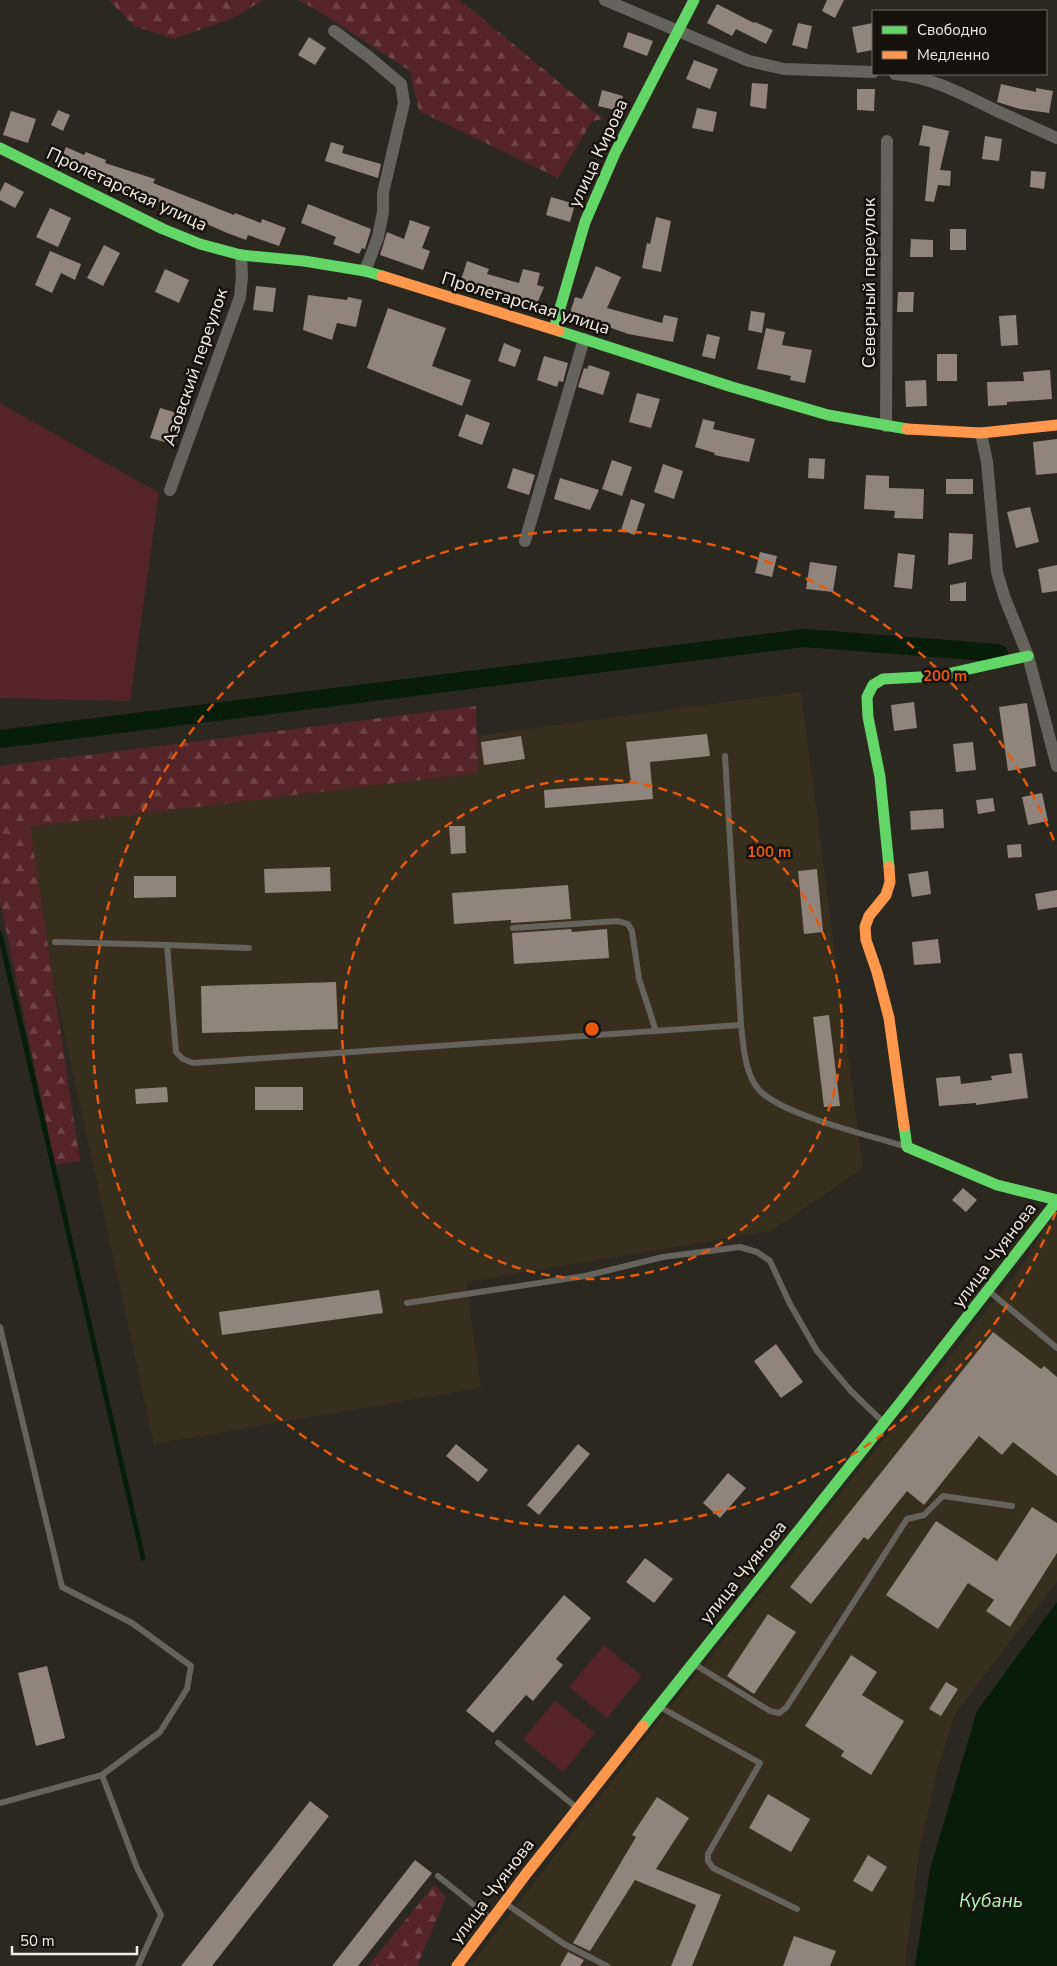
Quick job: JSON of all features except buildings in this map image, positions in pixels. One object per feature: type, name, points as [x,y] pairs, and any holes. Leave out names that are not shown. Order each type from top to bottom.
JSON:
[{"type":"street","points":[[605,0],[749,62],[784,69],[872,72]]},
{"type":"street","name":"улица Кирова","points":[[554,329],[585,222],[615,152],[694,0]]},
{"type":"street","points":[[334,31],[401,84],[404,93],[404,103],[383,193],[378,237],[365,271]]},
{"type":"street","points":[[910,75],[950,88],[1057,138]]},
{"type":"street","name":"Северный переулок","points":[[886,426],[887,141]]},
{"type":"street","name":"Пролетарская улица","points":[[0,148],[163,229],[200,244],[241,255],[304,261],[365,271],[828,415],[914,430],[981,433],[1057,425]]},
{"type":"street","name":"Азовский переулок","points":[[170,490],[240,297],[242,277],[241,255]]},
{"type":"street","points":[[525,541],[584,339]]},
{"type":"street","points":[[981,433],[987,462],[997,572],[1004,596],[1028,656],[1057,766]]},
{"type":"street","points":[[1028,656],[938,676],[883,679],[874,685],[867,697],[868,717],[880,777],[890,882],[886,894],[869,916],[865,927],[866,940],[889,1018],[907,1147],[997,1185],[1057,1201]]},
{"type":"street","name":"улица Чуянова","points":[[457,1966],[491,1919],[578,1808],[885,1424],[1057,1201]]},
{"type":"lane","points":[[725,756],[741,1025],[747,1067],[760,1090],[786,1108],[907,1147]]},
{"type":"lane","points":[[512,928],[618,921],[628,924],[632,931],[639,979],[656,1031]]},
{"type":"lane","points":[[55,942],[249,948]]},
{"type":"lane","points":[[167,945],[176,1052],[183,1059],[193,1063],[741,1025]]},
{"type":"lane","points":[[407,1303],[585,1276],[663,1257],[740,1247],[758,1252],[770,1261],[790,1304],[817,1351],[851,1391],[885,1424]]},
{"type":"lane","points":[[989,1291],[1057,1348]]},
{"type":"lane","points":[[0,1327],[62,1587],[132,1623],[191,1666],[187,1689],[160,1732],[102,1775],[0,1803]]},
{"type":"lane","points":[[693,1663],[770,1711],[779,1712],[786,1708],[907,1519],[924,1514],[943,1496],[1012,1506]]},
{"type":"lane","points":[[659,1706],[760,1763],[708,1854],[708,1861],[713,1868],[797,1909]]},
{"type":"lane","points":[[498,1743],[578,1808]]},
{"type":"lane","points":[[102,1775],[138,1868],[160,1915],[138,1966]]},
{"type":"lane","points":[[438,1876],[491,1919]]},
{"type":"lane","points":[[504,1903],[564,1944],[607,1966]]},
{"type":"shaded area","points":[[801,692],[863,1168],[771,1231],[466,1282],[481,1388],[154,1444],[13,798]]},
{"type":"shaded area","points":[[1057,1217],[1057,1581],[956,1712],[938,1767],[919,1851],[905,1966],[470,1966],[643,1741],[1023,1265],[1045,1227]]},
{"type":"green space","points":[[109,0],[264,0],[231,19],[174,39],[134,26]]},
{"type":"green space","points":[[298,0],[459,0],[603,119],[592,121],[558,178],[419,111],[410,71],[320,12]]},
{"type":"green space","points":[[0,403],[159,493],[130,701],[0,698]]},
{"type":"green space","points":[[476,706],[478,773],[30,827],[80,1161],[55,1165],[0,901],[0,766]]},
{"type":"green space","points":[[604,1645],[642,1676],[607,1718],[569,1687]]},
{"type":"green space","points":[[555,1701],[595,1733],[563,1772],[523,1739]]},
{"type":"green space","points":[[434,1885],[446,1897],[417,1966],[368,1966]]},
{"type":"water","name":"Кубань","points":[[1057,1602],[1057,1966],[915,1966],[930,1869],[977,1711]]},
{"type":"waterway","points":[[0,739],[804,638],[999,653]]},
{"type":"waterway","points":[[0,934],[143,1558]]},
{"type":"traffic: fast","points":[[554,329],[585,222],[615,153],[694,0]]},
{"type":"traffic: fast","points":[[0,148],[163,229],[200,244],[241,255],[304,261],[365,271],[382,276]]},
{"type":"traffic: fast","points":[[559,331],[732,387],[828,415],[907,429]]},
{"type":"traffic: fast","points":[[889,867],[880,777],[868,717],[867,697],[873,685],[883,679],[938,676],[1028,656]]},
{"type":"traffic: fast","points":[[904,1126],[907,1147],[997,1185],[1057,1200]]},
{"type":"traffic: fast","points":[[643,1726],[904,1398],[1057,1201]]},
{"type":"traffic: slow","points":[[382,276],[559,331]]},
{"type":"traffic: slow","points":[[907,429],[981,433],[1057,425]]},
{"type":"traffic: slow","points":[[889,867],[890,882],[886,895],[869,916],[865,927],[866,940],[877,972],[889,1018],[904,1126]]},
{"type":"traffic: slow","points":[[457,1966],[526,1874],[643,1726]]}]
